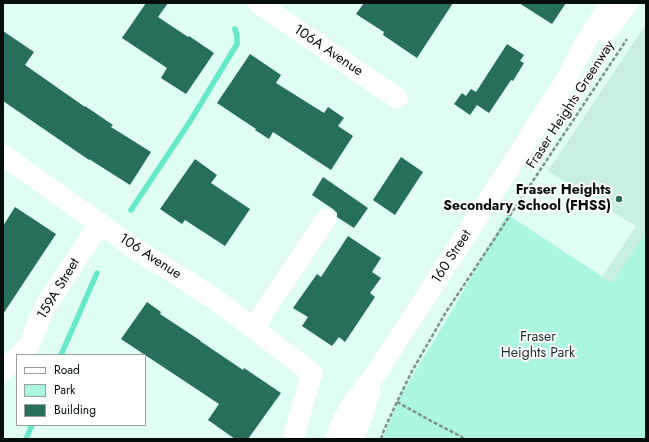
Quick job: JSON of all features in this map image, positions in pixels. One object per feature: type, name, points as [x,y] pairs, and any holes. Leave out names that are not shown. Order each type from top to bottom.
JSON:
[{"type":"street","name":"106A Avenue","points":[[258,3],[397,98]]},
{"type":"street","name":"160 Street","points":[[335,439],[344,418],[354,402],[377,372],[565,82],[583,46],[610,3]]},
{"type":"street","name":"160 Street","points":[[565,82],[603,37],[628,3]]},
{"type":"street","name":"106 Avenue","points":[[3,155],[138,250],[212,297],[312,373],[293,439]]},
{"type":"street","points":[[253,328],[326,220]]},
{"type":"street","name":"159A Street","points":[[20,354],[30,344],[43,310],[100,223]]},
{"type":"street","name":"159A Street","points":[[3,370],[16,358]]},
{"type":"street","name":"160 Street","points":[[354,439],[377,372]]},
{"type":"path","name":"Fraser Heights Greenway","points":[[381,439],[396,402],[446,312],[629,36]]},
{"type":"path","points":[[396,402],[462,437],[463,439]]},
{"type":"shaded area","name":"Fraser Heights Secondary School (FHSS)","points":[[646,24],[646,348],[583,305],[636,226],[548,171]]},
{"type":"green space","name":"Fraser Heights Park","points":[[507,214],[612,283],[646,233],[646,439],[383,439],[402,393],[450,314]]},
{"type":"building","points":[[146,3],[168,3],[158,17],[214,53],[186,94],[161,78],[167,68],[122,38]]},
{"type":"building","points":[[364,3],[453,3],[417,58],[383,35],[384,32],[356,14]]},
{"type":"building","points":[[519,3],[566,3],[552,24]]},
{"type":"building","points":[[3,31],[34,52],[25,65],[113,125],[111,127],[151,152],[130,185],[89,160],[3,101]]},
{"type":"building","points":[[507,44],[524,55],[520,61],[524,63],[513,81],[511,80],[489,113],[477,105],[470,115],[454,104],[462,93],[466,96],[471,89],[476,92]]},
{"type":"building","points":[[250,54],[281,75],[276,83],[324,113],[328,107],[344,118],[338,126],[353,136],[331,170],[273,132],[269,139],[217,103]]},
{"type":"building","points":[[401,157],[423,172],[395,215],[373,200]]},
{"type":"building","points":[[195,159],[217,175],[211,183],[250,209],[225,246],[185,220],[182,224],[160,209]]},
{"type":"building","points":[[323,177],[368,208],[354,228],[337,217],[337,213],[333,209],[312,195]]},
{"type":"building","points":[[15,207],[56,234],[3,314],[3,226]]},
{"type":"building","points":[[348,236],[381,258],[372,272],[381,278],[370,293],[375,297],[345,342],[339,337],[332,346],[302,326],[308,317],[293,308],[317,274],[321,277]]},
{"type":"building","points":[[147,302],[161,312],[160,314],[243,370],[244,368],[281,393],[248,439],[235,439],[208,420],[219,404],[146,356],[146,354],[144,354],[121,339]]},
{"type":"waterway","points":[[131,210],[189,123],[237,44],[235,29]]},
{"type":"waterway","points":[[61,354],[97,273]]},
{"type":"waterway","points":[[26,439],[32,426]]},
{"type":"place","name":"Fraser Heights Secondary School (FHSS)","points":[[619,199]]}]
